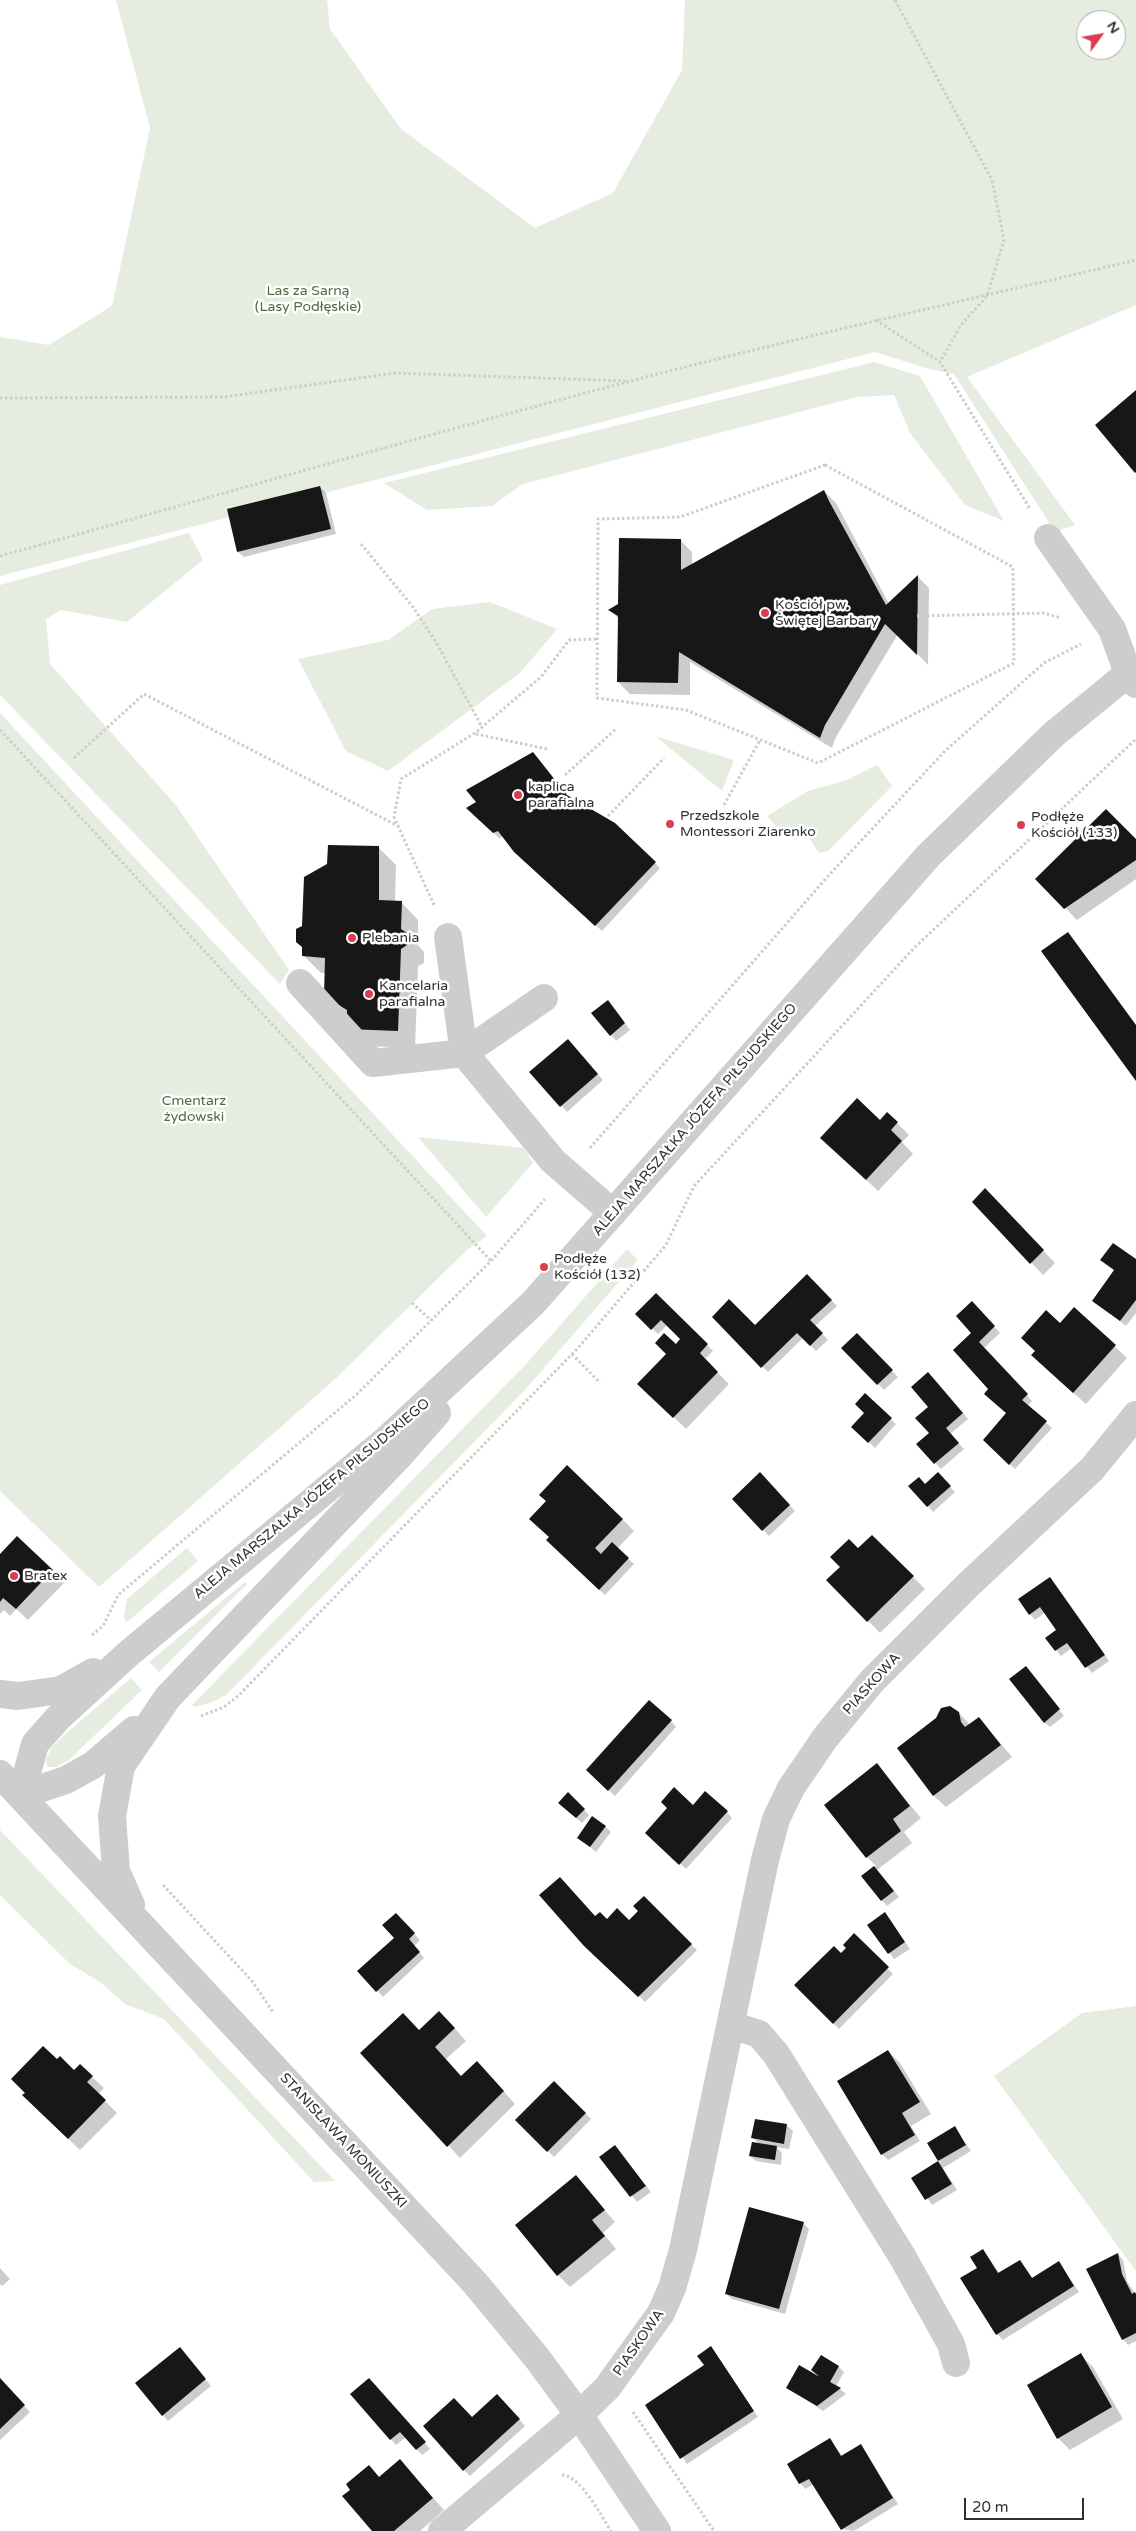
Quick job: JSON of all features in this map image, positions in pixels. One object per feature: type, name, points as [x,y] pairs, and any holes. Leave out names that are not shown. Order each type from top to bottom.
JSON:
[{"type":"street","points":[[1048,538],[1112,629],[1133,675]]},
{"type":"street","name":"ALEJA MARSZAŁKA JÓZEFA PIŁSUDSKIEGO","points":[[20,1795],[35,1744],[58,1718],[128,1654],[386,1440],[533,1303],[929,855],[1054,734],[1133,675]]},
{"type":"street","points":[[448,937],[464,1053],[553,1161],[613,1213]]},
{"type":"street","points":[[300,983],[373,1064],[464,1053],[544,998]]},
{"type":"street","points":[[20,1795],[66,1780],[93,1765],[121,1743],[168,1697],[400,1456],[533,1303]]},
{"type":"street","name":"PIASKOWA","points":[[442,2531],[579,2415],[607,2388],[661,2313],[672,2288],[683,2250],[765,1860],[776,1819],[791,1788],[807,1762],[872,1681],[968,1585],[1092,1469],[1136,1415]]},
{"type":"street","points":[[0,1694],[18,1696],[60,1690],[128,1654]]},
{"type":"street","points":[[139,1923],[116,1871],[112,1816],[121,1766],[168,1697]]},
{"type":"street","name":"STANISŁAWA MONIUSZKI","points":[[0,1774],[475,2283],[537,2358],[579,2415],[657,2531]]},
{"type":"street","points":[[731,2025],[759,2034],[776,2054],[902,2256],[951,2344],[956,2363]]},
{"type":"path","points":[[895,0],[992,180],[1004,240],[987,296],[962,325],[940,362]]},
{"type":"path","points":[[0,556],[630,381],[876,319],[987,296],[1136,260]]},
{"type":"path","points":[[876,319],[940,362],[1048,538]]},
{"type":"path","points":[[0,398],[224,397],[395,373],[630,381]]},
{"type":"path","points":[[825,465],[1013,567],[1014,614],[1014,663],[818,763],[686,710],[597,698],[598,519],[680,517],[825,465]]},
{"type":"path","points":[[361,544],[412,607],[436,642],[482,727]]},
{"type":"path","points":[[918,616],[1043,613]]},
{"type":"path","points":[[89,1639],[103,1626],[118,1595],[356,1395],[491,1260],[829,875],[945,751],[1044,663],[1112,629]]},
{"type":"path","points":[[448,937],[394,817],[400,779],[475,734],[541,677],[569,640],[598,638]]},
{"type":"path","points":[[74,758],[144,694],[398,826]]},
{"type":"path","points":[[565,775],[616,729]]},
{"type":"path","points":[[0,730],[491,1260]]},
{"type":"path","points":[[475,734],[547,749]]},
{"type":"path","points":[[199,1717],[224,1706],[238,1696],[572,1354],[666,1245],[694,1186],[914,948],[1136,739]]},
{"type":"path","points":[[724,805],[760,740]]},
{"type":"path","points":[[608,816],[664,758]]},
{"type":"path","points":[[412,1303],[431,1320]]},
{"type":"path","points":[[572,1354],[600,1383]]},
{"type":"path","points":[[160,1881],[252,1981],[274,2013]]},
{"type":"path","points":[[607,2388],[632,2409],[714,2531]]},
{"type":"path","points":[[580,2485],[611,2531]]},
{"type":"green space","name":"Las za Sarną (Lasy Podłęskie)","points":[[116,0],[327,0],[330,29],[401,129],[535,228],[613,193],[682,70],[685,0],[1136,0],[1136,305],[967,377],[1075,525],[1055,532],[954,374],[929,369],[875,352],[0,576],[0,337],[49,345],[112,306],[150,128]]},
{"type":"green space","points":[[874,362],[920,376],[1004,521],[965,505],[910,433],[894,395],[857,397],[523,484],[492,506],[427,510],[384,483]]},
{"type":"green space","points":[[189,533],[203,560],[127,622],[61,610],[46,619],[50,664],[175,804],[289,970],[280,984],[0,695],[0,585]]},
{"type":"green space","points":[[490,602],[557,629],[521,672],[388,771],[346,751],[298,659],[388,640],[432,609]]},
{"type":"green space","name":"Cmentarz żydowski","points":[[0,713],[487,1236],[468,1249],[333,1381],[99,1587],[0,1491]]},
{"type":"green space","points":[[655,736],[734,760],[722,791]]},
{"type":"green space","points":[[877,765],[892,786],[828,851],[819,853],[804,831],[782,833],[767,816],[808,791],[847,780]]},
{"type":"green space","points":[[418,1137],[524,1148],[533,1163],[486,1217]]},
{"type":"green space","points":[[627,1249],[638,1260],[524,1391],[226,1695],[210,1703],[194,1707],[192,1705],[527,1363]]},
{"type":"green space","points":[[187,1548],[198,1561],[126,1623],[124,1616],[127,1599]]},
{"type":"green space","points":[[245,1582],[247,1584],[159,1672],[149,1662]]},
{"type":"green space","points":[[131,1678],[142,1690],[69,1760],[56,1767],[47,1767],[46,1759],[52,1747]]},
{"type":"green space","points":[[0,1830],[335,2181],[314,2182],[164,2019],[125,2004],[100,1982],[70,1964],[0,1895]]},
{"type":"green space","points":[[1136,2006],[1136,2271],[994,2076],[1082,2013]]},
{"type":"building","points":[[1136,390],[1136,472],[1135,473],[1095,425]]},
{"type":"building","points":[[320,486],[331,529],[237,552],[227,509]]},
{"type":"building","name":"Kościół pw. Świętej Barbary","points":[[824,490],[886,605],[918,575],[917,655],[885,624],[825,725],[820,738],[679,652],[678,683],[617,682],[618,616],[608,610],[618,604],[619,538],[681,539],[681,570]]},
{"type":"building","points":[[533,752],[567,795],[615,823],[656,862],[595,926],[514,852],[498,831],[493,833],[466,808],[476,802],[466,790]]},
{"type":"building","points":[[1106,809],[1136,839],[1136,860],[1064,909],[1035,879]]},
{"type":"building","name":"Plebania","points":[[328,845],[379,846],[379,900],[402,901],[401,929],[407,933],[407,945],[401,949],[398,1031],[347,1029],[347,1010],[324,996],[325,958],[302,956],[302,947],[296,942],[296,929],[302,926],[304,877],[327,864]]},
{"type":"building","points":[[1068,932],[1136,1025],[1136,1081],[1041,951]]},
{"type":"building","points":[[608,1000],[625,1023],[610,1036],[591,1013]]},
{"type":"building","points":[[568,1039],[598,1074],[560,1107],[529,1072]]},
{"type":"building","points":[[857,1098],[880,1120],[887,1112],[898,1122],[891,1130],[902,1141],[866,1180],[820,1138]]},
{"type":"building","points":[[985,1188],[1044,1250],[1030,1264],[972,1202]]},
{"type":"building","points":[[1113,1243],[1136,1259],[1136,1300],[1120,1321],[1092,1301],[1114,1270],[1100,1260]]},
{"type":"building","points":[[807,1274],[832,1300],[810,1320],[823,1333],[810,1346],[797,1333],[761,1368],[712,1317],[729,1299],[755,1325]]},
{"type":"building","points":[[656,1293],[708,1344],[700,1353],[718,1372],[673,1418],[637,1384],[666,1354],[655,1343],[664,1333],[676,1344],[680,1339],[661,1320],[651,1330],[635,1314]]},
{"type":"building","points":[[972,1301],[995,1326],[979,1342],[1028,1394],[1022,1400],[1047,1421],[1009,1465],[983,1440],[1006,1413],[984,1394],[988,1389],[953,1350],[971,1333],[956,1316]]},
{"type":"building","points":[[1074,1307],[1116,1345],[1073,1393],[1031,1355],[1035,1351],[1021,1338],[1046,1310],[1060,1323]]},
{"type":"building","points":[[857,1333],[893,1370],[877,1385],[841,1348]]},
{"type":"building","points":[[928,1372],[963,1413],[946,1428],[959,1443],[934,1464],[916,1444],[929,1433],[915,1418],[928,1407],[911,1387]]},
{"type":"building","points":[[865,1393],[892,1418],[868,1443],[851,1427],[864,1413],[855,1404]]},
{"type":"building","points":[[567,1465],[623,1519],[595,1548],[601,1554],[612,1542],[629,1558],[599,1590],[546,1540],[549,1537],[529,1519],[546,1501],[539,1495]]},
{"type":"building","points":[[760,1472],[790,1505],[762,1531],[732,1499]]},
{"type":"building","points":[[938,1472],[951,1486],[927,1507],[908,1486],[919,1477],[925,1484]]},
{"type":"building","points":[[872,1535],[914,1576],[867,1622],[826,1580],[840,1567],[830,1557],[849,1539],[858,1548]]},
{"type":"building","points":[[17,1536],[53,1570],[16,1609],[3,1598],[0,1602],[0,1554]]},
{"type":"building","points":[[1050,1577],[1105,1655],[1085,1668],[1067,1643],[1055,1651],[1045,1638],[1056,1630],[1040,1607],[1029,1615],[1018,1599]]},
{"type":"building","points":[[1026,1666],[1060,1709],[1044,1723],[1009,1679]]},
{"type":"building","points":[[649,1700],[672,1720],[608,1791],[586,1770]]},
{"type":"building","points":[[950,1706],[959,1712],[961,1722],[965,1727],[979,1717],[1001,1745],[933,1796],[897,1748],[936,1718],[941,1708]]},
{"type":"building","points":[[877,1763],[910,1806],[893,1819],[901,1831],[866,1858],[824,1805]]},
{"type":"building","points":[[674,1787],[693,1805],[705,1791],[728,1811],[679,1865],[645,1833],[667,1808],[661,1802]]},
{"type":"building","points":[[568,1792],[585,1809],[576,1818],[558,1803]]},
{"type":"building","points":[[592,1816],[606,1826],[590,1847],[577,1838]]},
{"type":"building","points":[[874,1866],[894,1891],[881,1901],[861,1876]]},
{"type":"building","points":[[560,1877],[595,1916],[600,1912],[607,1919],[617,1908],[629,1920],[638,1911],[633,1906],[644,1896],[692,1944],[638,1997],[584,1946],[539,1895]]},
{"type":"building","points":[[885,1912],[905,1942],[888,1954],[867,1925]]},
{"type":"building","points":[[396,1913],[415,1933],[409,1939],[420,1952],[376,1992],[357,1971],[394,1938],[382,1925]]},
{"type":"building","points":[[854,1933],[889,1967],[833,2024],[794,1985],[834,1946],[841,1953],[846,1948],[843,1945]]},
{"type":"building","points":[[439,2011],[455,2028],[435,2047],[461,2076],[477,2061],[504,2091],[447,2147],[360,2053],[403,2013],[419,2030]]},
{"type":"building","points":[[43,2046],[57,2059],[60,2056],[74,2070],[80,2064],[93,2076],[87,2082],[106,2100],[68,2139],[22,2095],[25,2093],[11,2079]]},
{"type":"building","points":[[888,2050],[920,2102],[902,2113],[915,2135],[881,2155],[837,2081]]},
{"type":"building","points":[[554,2081],[586,2113],[547,2152],[515,2120]]},
{"type":"building","points":[[755,2119],[787,2124],[784,2144],[751,2138]]},
{"type":"building","points":[[955,2126],[966,2145],[938,2161],[927,2143]]},
{"type":"building","points":[[752,2142],[777,2146],[775,2160],[749,2156]]},
{"type":"building","points":[[615,2145],[646,2186],[630,2197],[599,2157]]},
{"type":"building","points":[[938,2161],[952,2184],[925,2200],[911,2178]]},
{"type":"building","points":[[576,2175],[605,2210],[592,2220],[605,2236],[557,2276],[515,2225]]},
{"type":"building","points":[[749,2207],[804,2222],[779,2309],[725,2294]]},
{"type":"building","points":[[983,2249],[998,2273],[1020,2260],[1032,2278],[1059,2261],[1074,2286],[996,2335],[960,2278],[977,2268],[970,2257]]},
{"type":"building","points":[[1118,2253],[1122,2274],[1132,2294],[1135,2292],[1136,2294],[1136,2333],[1122,2340],[1086,2269]]},
{"type":"building","points":[[711,2346],[754,2411],[680,2459],[645,2405],[704,2365],[697,2356]]},
{"type":"building","points":[[180,2347],[206,2379],[162,2416],[135,2383]]},
{"type":"building","points":[[1081,2353],[1112,2407],[1057,2439],[1027,2385]]},
{"type":"building","points":[[821,2355],[839,2366],[830,2382],[841,2388],[817,2406],[786,2388],[799,2365],[820,2377],[811,2370]]},
{"type":"building","points":[[0,2378],[25,2405],[0,2429]]},
{"type":"building","points":[[369,2378],[426,2442],[416,2450],[400,2432],[390,2440],[350,2394]]},
{"type":"building","points":[[497,2394],[520,2419],[463,2471],[423,2426],[454,2398],[472,2417]]},
{"type":"building","points":[[830,2438],[841,2456],[861,2444],[893,2498],[841,2530],[809,2479],[799,2484],[787,2464]]},
{"type":"building","points":[[400,2459],[433,2498],[394,2531],[372,2531],[342,2496],[350,2490],[346,2484],[369,2465],[379,2477]]},
{"type":"place","name":"Kościół pw. Świętej Barbary","points":[[765,613]]},
{"type":"place","name":"kaplica parafialna","points":[[518,795]]},
{"type":"place","name":"Przedszkole Montessori Ziarenko","points":[[670,824]]},
{"type":"place","name":"Podłęże Kościół (133)","points":[[1021,825]]},
{"type":"place","name":"Plebania","points":[[352,938]]},
{"type":"place","name":"Kancelaria parafialna","points":[[369,994]]},
{"type":"place","name":"Podłęże Kościół (132)","points":[[544,1267]]},
{"type":"place","name":"Bratex","points":[[14,1576]]}]
